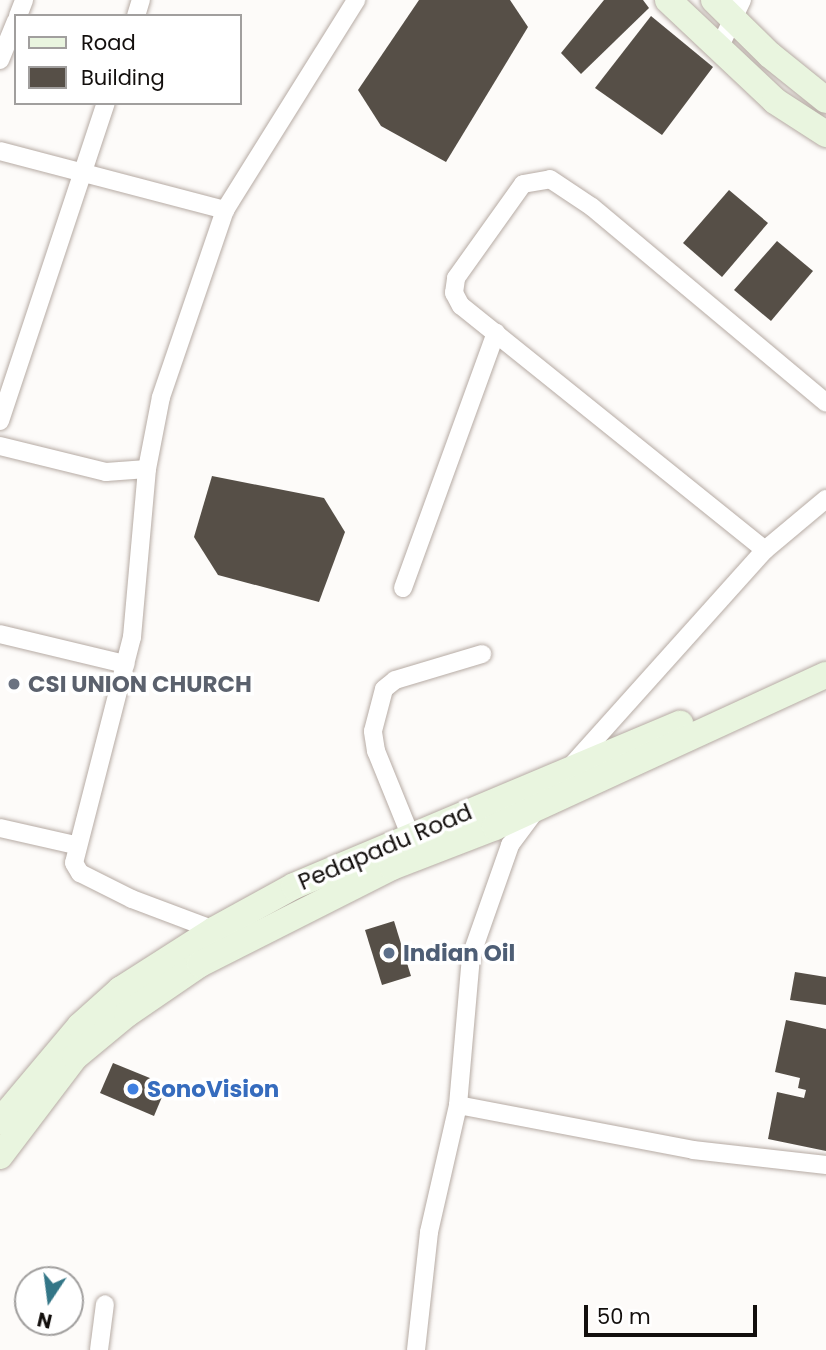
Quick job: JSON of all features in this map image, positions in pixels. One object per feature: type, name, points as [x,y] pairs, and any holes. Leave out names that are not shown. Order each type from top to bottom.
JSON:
[{"type":"main road","points":[[668,0],[775,101],[826,134]]},
{"type":"main road","points":[[714,0],[739,10],[826,100]]},
{"type":"main road","name":"Pedapadu Road","points":[[0,1121],[80,1026],[120,990],[214,930],[294,886],[566,773],[826,657]]},
{"type":"main road","points":[[0,1156],[75,1057],[127,1014],[200,964],[391,867],[538,807],[826,674]]},
{"type":"street","points":[[214,930],[162,912],[87,877],[74,863],[75,845],[132,637],[147,469],[161,397],[225,210],[356,0]]},
{"type":"street","points":[[719,48],[739,10]]},
{"type":"street","points":[[0,61],[14,26]]},
{"type":"street","points":[[0,421],[105,105]]},
{"type":"street","points":[[0,151],[225,210]]},
{"type":"street","points":[[765,550],[461,306],[454,293],[456,278],[523,184],[550,179],[592,207],[826,403]]},
{"type":"street","points":[[403,588],[496,332]]},
{"type":"street","points":[[0,446],[106,472],[147,469]]},
{"type":"street","points":[[416,1350],[429,1232],[458,1105],[471,956],[510,845],[566,773],[765,550],[826,499]]},
{"type":"street","points":[[0,634],[125,664]]},
{"type":"street","points":[[411,837],[376,751],[373,731],[384,689],[395,680],[482,654]]},
{"type":"street","points":[[0,828],[75,845]]},
{"type":"street","points":[[458,1105],[693,1150],[826,1165]]},
{"type":"street","points":[[99,1350],[105,1304]]},
{"type":"building","points":[[419,0],[510,0],[528,27],[446,162],[381,126],[358,90]]},
{"type":"building","points":[[604,0],[643,0],[649,8],[581,74],[561,53]]},
{"type":"building","points":[[651,16],[713,67],[662,135],[595,88]]},
{"type":"building","points":[[729,190],[768,223],[722,277],[683,243]]},
{"type":"building","points":[[777,241],[813,271],[771,321],[734,290]]},
{"type":"building","points":[[212,476],[324,498],[345,532],[319,602],[218,575],[194,537]]},
{"type":"building","points":[[394,921],[411,976],[382,985],[365,930]]},
{"type":"building","points":[[795,972],[826,977],[826,1005],[790,1000]]},
{"type":"building","points":[[786,1020],[826,1029],[826,1151],[768,1139],[777,1092],[804,1098],[806,1090],[798,1088],[800,1078],[775,1072]]},
{"type":"building","name":"SonoVision","points":[[113,1063],[167,1085],[154,1116],[100,1093]]},
{"type":"place","name":"CSI UNION CHURCH","points":[[14,684]]},
{"type":"place","name":"Indian Oil","points":[[389,953]]},
{"type":"place","name":"SonoVision","points":[[133,1089]]}]
